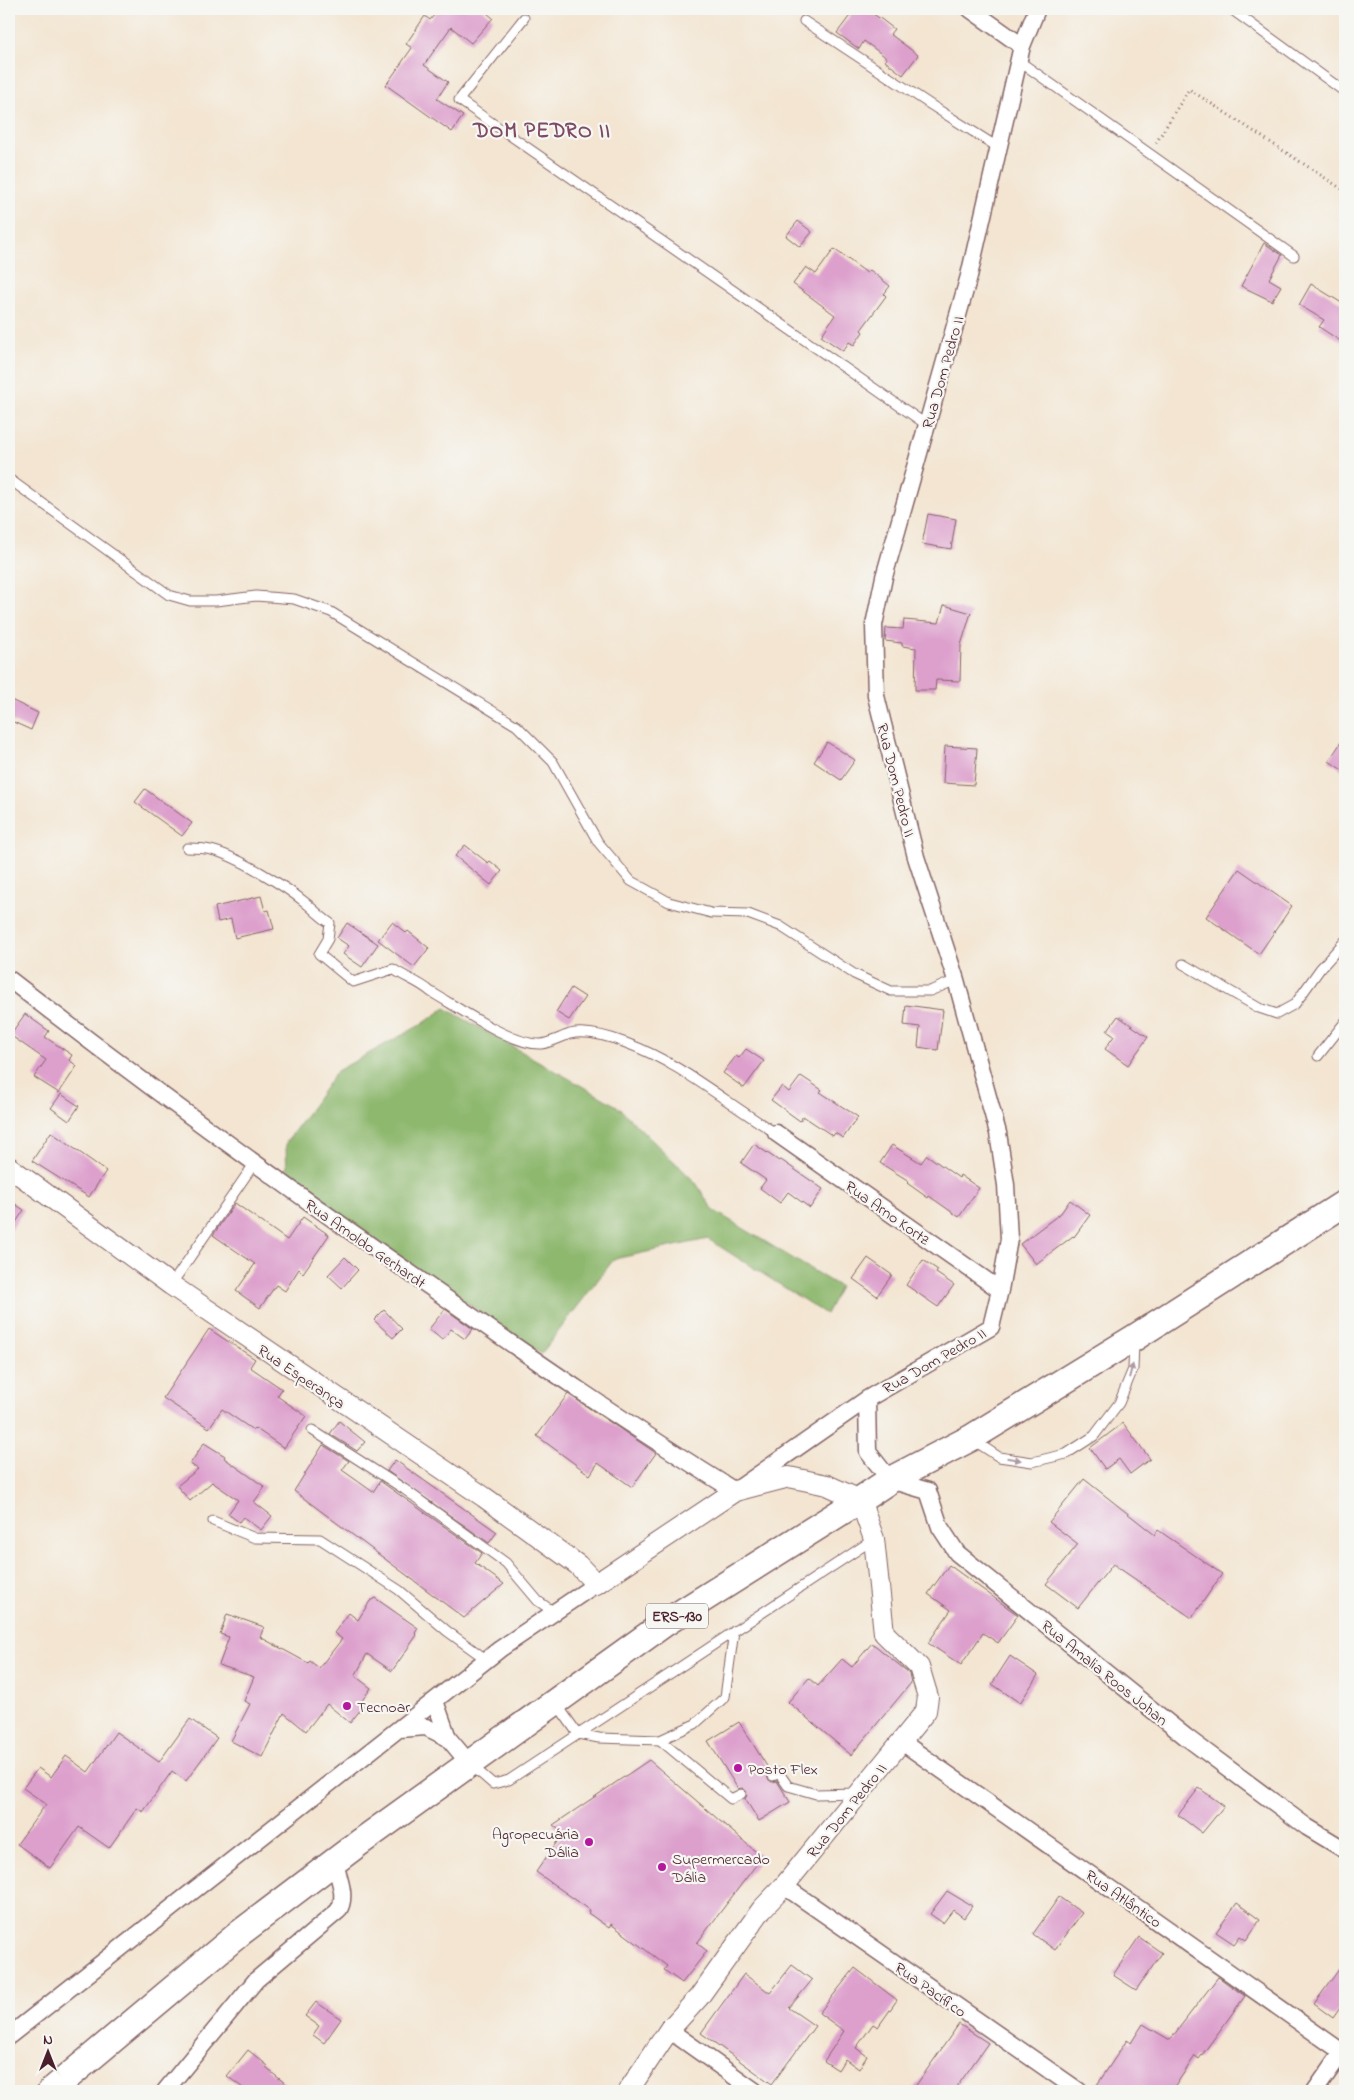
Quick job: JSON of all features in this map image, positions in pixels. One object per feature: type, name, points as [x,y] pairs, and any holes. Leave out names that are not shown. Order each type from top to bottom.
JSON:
[{"type":"main road","name":"ERS-130","points":[[51,2091],[240,1933],[334,1861],[666,1623],[890,1480],[971,1438],[1134,1338],[1345,1203]]},
{"type":"street","points":[[970,9],[1021,53]]},
{"type":"street","name":"Rua Dom Pedro II","points":[[890,1480],[868,1452],[867,1399],[991,1328],[1009,1239],[1006,1185],[998,1133],[956,980],[916,857],[876,696],[874,626],[884,577],[969,276],[1021,53],[1037,9]]},
{"type":"street","name":"Rua Arnoldo Gerhardt","points":[[9,979],[118,1064],[254,1164],[501,1337],[669,1450],[734,1491]]},
{"type":"street","name":"Rua Arno Kortz","points":[[776,1133],[1000,1290]]},
{"type":"street","name":"Rua Esperança","points":[[9,1167],[171,1285],[484,1497],[578,1565],[596,1584]]},
{"type":"street","points":[[9,2036],[500,1648],[867,1399]]},
{"type":"street","points":[[734,1491],[789,1477],[827,1485],[860,1500]]},
{"type":"street","name":"Rua Amalia Roos Johan","points":[[890,1480],[928,1491],[940,1527],[957,1553],[1186,1737],[1307,1827],[1345,1850]]},
{"type":"street","name":"Rua Dom Pedro II","points":[[628,2091],[670,2030],[699,1997],[762,1909],[784,1886],[926,1711],[928,1697],[919,1667],[884,1633],[874,1539],[860,1500]]},
{"type":"street","points":[[435,1701],[448,1738],[469,1763]]},
{"type":"street","points":[[399,1729],[426,1727],[448,1738]]},
{"type":"street","name":"Rua Atlântico","points":[[902,1742],[1344,2051]]},
{"type":"street","points":[[165,2091],[256,1980],[341,1907],[342,1890],[334,1861]]},
{"type":"street","name":"Rua Pacífico","points":[[784,1886],[1079,2091]]},
{"type":"street","points":[[670,2030],[755,2091]]},
{"type":"street","points":[[1315,2091],[1344,2051]]},
{"type":"lane","points":[[1231,9],[1345,92]]},
{"type":"lane","points":[[524,18],[459,100],[927,425]]},
{"type":"lane","points":[[804,21],[931,106],[999,148]]},
{"type":"lane","points":[[1021,53],[1149,155],[1294,256]]},
{"type":"lane","points":[[9,480],[169,595],[190,601],[216,601],[256,596],[294,599],[331,612],[517,726],[553,762],[598,842],[631,881],[669,902],[710,913],[748,914],[780,926],[854,974],[891,991],[930,991],[956,980]]},
{"type":"lane","points":[[187,848],[210,850],[226,856],[265,875],[306,903],[318,916],[330,923],[328,939],[319,954],[353,982],[393,969],[405,977],[422,984],[431,992],[510,1037],[540,1044],[572,1034],[595,1034],[625,1043],[656,1056],[700,1082],[776,1133]]},
{"type":"lane","points":[[1183,964],[1260,1008],[1277,1014],[1295,1004],[1320,969],[1345,941]]},
{"type":"lane","points":[[1318,1056],[1345,1022]]},
{"type":"lane","points":[[171,1285],[254,1164]]},
{"type":"lane","points":[[971,1438],[999,1457],[1032,1462],[1066,1454],[1094,1436],[1119,1403],[1132,1369],[1134,1338]]},
{"type":"lane","points":[[312,1430],[404,1489],[506,1563],[538,1601],[554,1612]]},
{"type":"lane","points":[[213,1521],[255,1538],[320,1539],[399,1590],[447,1631],[487,1660]]},
{"type":"lane","points":[[469,1763],[494,1784],[509,1780],[874,1539]]},
{"type":"lane","points":[[555,1701],[578,1734],[599,1738],[660,1740],[695,1724],[725,1697],[734,1631]]},
{"type":"lane","points":[[660,1740],[731,1799],[741,1794]]},
{"type":"lane","points":[[773,1776],[779,1773],[788,1786],[816,1794],[859,1793]]},
{"type":"path","points":[[1149,155],[1189,89],[1345,191]]},
{"type":"green space","points":[[445,1008],[617,1106],[696,1183],[713,1210],[840,1287],[826,1314],[708,1239],[614,1259],[541,1354],[287,1179],[286,1143],[337,1071],[424,1023]]},
{"type":"building","points":[[439,9],[482,9],[493,18],[471,43],[451,27],[424,65],[448,82],[437,99],[463,116],[452,132],[386,85],[412,48],[406,44],[425,16],[430,20]]},
{"type":"building","points":[[855,9],[865,9],[881,19],[894,29],[890,34],[918,55],[903,75],[885,61],[887,58],[864,41],[859,49],[837,33]]},
{"type":"building","points":[[798,221],[812,232],[800,247],[786,236]]},
{"type":"building","points":[[1264,243],[1282,255],[1269,279],[1281,286],[1272,301],[1241,286]]},
{"type":"building","points":[[834,249],[867,273],[870,270],[890,286],[884,294],[886,296],[861,330],[863,332],[854,345],[849,342],[843,351],[821,336],[835,315],[793,284],[806,267],[816,274]]},
{"type":"building","points":[[1311,284],[1345,305],[1345,344],[1319,327],[1324,320],[1299,305]]},
{"type":"building","points":[[928,514],[956,519],[951,549],[922,544]]},
{"type":"building","points":[[944,605],[971,613],[961,645],[960,681],[936,680],[935,690],[915,690],[916,648],[902,646],[902,643],[885,641],[886,628],[903,629],[904,620],[939,623]]},
{"type":"building","points":[[9,699],[38,713],[31,730],[9,720]]},
{"type":"building","points":[[1345,736],[1345,772],[1329,761]]},
{"type":"building","points":[[827,742],[855,760],[841,780],[814,762]]},
{"type":"building","points":[[945,746],[977,748],[974,785],[943,783]]},
{"type":"building","points":[[145,789],[192,823],[182,836],[135,802]]},
{"type":"building","points":[[465,845],[488,863],[490,861],[502,871],[491,885],[455,856]]},
{"type":"building","points":[[1239,869],[1292,906],[1259,954],[1206,917]]},
{"type":"building","points":[[261,896],[265,911],[269,910],[274,929],[235,938],[231,919],[218,922],[215,907]]},
{"type":"building","points":[[392,922],[406,933],[408,931],[429,948],[414,967],[378,940]]},
{"type":"building","points":[[347,923],[378,944],[362,967],[343,954],[349,946],[337,938]]},
{"type":"building","points":[[571,988],[585,997],[569,1020],[556,1012]]},
{"type":"building","points":[[906,1005],[943,1010],[938,1050],[918,1047],[920,1027],[904,1025]]},
{"type":"building","points":[[25,1014],[49,1031],[45,1037],[72,1055],[69,1060],[77,1066],[59,1093],[34,1077],[46,1060],[10,1035]]},
{"type":"building","points":[[1118,1016],[1148,1037],[1128,1065],[1105,1049],[1114,1036],[1107,1031]]},
{"type":"building","points":[[746,1049],[764,1061],[744,1088],[723,1073],[736,1056],[739,1058]]},
{"type":"building","points":[[801,1076],[822,1090],[820,1092],[858,1117],[843,1138],[835,1133],[833,1136],[803,1116],[800,1121],[771,1100],[782,1086],[789,1092]]},
{"type":"building","points":[[61,1094],[79,1106],[69,1121],[51,1108]]},
{"type":"building","points":[[51,1132],[106,1171],[89,1197],[32,1161]]},
{"type":"building","points":[[754,1144],[823,1189],[810,1208],[788,1192],[780,1203],[760,1188],[766,1180],[741,1163]]},
{"type":"building","points":[[892,1145],[921,1163],[927,1155],[959,1178],[960,1175],[979,1188],[959,1217],[929,1196],[928,1198],[907,1183],[909,1181],[880,1163]]},
{"type":"building","points":[[9,1200],[24,1210],[9,1233]]},
{"type":"building","points":[[1070,1200],[1090,1215],[1074,1237],[1036,1264],[1020,1244],[1061,1213]]},
{"type":"building","points":[[235,1203],[287,1240],[303,1217],[329,1235],[303,1273],[299,1269],[285,1291],[276,1285],[260,1308],[236,1291],[255,1264],[213,1235]]},
{"type":"building","points":[[345,1257],[358,1270],[342,1288],[328,1275]]},
{"type":"building","points":[[868,1258],[892,1275],[877,1296],[853,1279]]},
{"type":"building","points":[[923,1260],[938,1270],[936,1273],[954,1285],[938,1307],[906,1285]]},
{"type":"building","points":[[445,1309],[473,1329],[465,1339],[451,1329],[442,1340],[429,1329]]},
{"type":"building","points":[[384,1310],[402,1329],[393,1338],[374,1320]]},
{"type":"building","points":[[209,1329],[255,1359],[250,1367],[282,1389],[277,1396],[306,1416],[284,1448],[222,1409],[209,1428],[163,1398]]},
{"type":"building","points":[[568,1394],[656,1453],[632,1487],[598,1463],[590,1475],[537,1436]]},
{"type":"building","points":[[339,1421],[365,1442],[357,1451],[330,1434]]},
{"type":"building","points":[[1123,1423],[1150,1459],[1130,1474],[1119,1459],[1105,1469],[1090,1448]]},
{"type":"building","points":[[204,1443],[225,1456],[224,1458],[265,1487],[254,1502],[272,1516],[261,1530],[243,1517],[239,1522],[228,1514],[238,1500],[212,1482],[190,1501],[177,1486],[198,1469],[190,1464]]},
{"type":"building","points":[[323,1445],[349,1461],[342,1470],[373,1492],[380,1481],[482,1553],[475,1563],[504,1584],[464,1618],[294,1491]]},
{"type":"building","points":[[395,1460],[497,1532],[489,1543],[387,1471]]},
{"type":"building","points":[[1084,1479],[1155,1535],[1158,1530],[1222,1574],[1192,1618],[1113,1564],[1078,1608],[1046,1584],[1078,1544],[1049,1522]]},
{"type":"building","points":[[949,1565],[1018,1615],[998,1643],[983,1633],[961,1665],[928,1643],[951,1610],[928,1594]]},
{"type":"building","points":[[375,1598],[418,1628],[415,1633],[417,1635],[392,1671],[367,1654],[355,1676],[371,1688],[361,1702],[365,1704],[350,1723],[327,1704],[306,1731],[284,1713],[262,1757],[231,1741],[250,1704],[244,1701],[254,1677],[219,1665],[229,1637],[220,1634],[227,1614],[264,1627],[260,1637],[308,1663],[310,1661],[319,1668],[342,1639],[334,1633],[349,1613],[358,1620],[370,1601]]},
{"type":"building","points":[[872,1643],[909,1673],[911,1683],[851,1755],[788,1702],[809,1678],[818,1686],[842,1659],[852,1667]]},
{"type":"building","points":[[1010,1656],[1038,1675],[1020,1703],[992,1684]]},
{"type":"building","points":[[190,1719],[217,1738],[186,1781],[172,1771],[143,1812],[137,1808],[109,1848],[79,1827],[50,1868],[17,1844],[46,1804],[23,1788],[38,1768],[51,1777],[66,1756],[88,1772],[116,1732],[159,1762]]},
{"type":"building","points":[[739,1722],[770,1771],[767,1775],[768,1779],[772,1782],[777,1781],[790,1802],[759,1821],[745,1799],[746,1791],[742,1788],[738,1789],[708,1741]]},
{"type":"building","points":[[649,1760],[762,1857],[697,1943],[707,1951],[682,1983],[664,1970],[667,1966],[611,1924],[609,1928],[588,1913],[590,1910],[536,1872],[563,1833],[553,1825]]},
{"type":"building","points":[[1199,1788],[1224,1806],[1202,1833],[1178,1815]]},
{"type":"building","points":[[947,1891],[972,1906],[964,1918],[953,1910],[943,1923],[930,1914]]},
{"type":"building","points":[[1059,1897],[1082,1913],[1055,1950],[1033,1934]]},
{"type":"building","points":[[1237,1903],[1260,1920],[1246,1940],[1240,1936],[1234,1944],[1216,1932]]},
{"type":"building","points":[[1139,1937],[1162,1953],[1136,1990],[1113,1975]]},
{"type":"building","points":[[1345,1961],[1345,2001],[1333,2018],[1314,2004]]},
{"type":"building","points":[[792,1965],[812,1980],[789,2008],[815,2026],[772,2084],[701,2033],[744,1974],[770,1993]]},
{"type":"building","points":[[855,1968],[897,2000],[878,2027],[873,2024],[856,2048],[867,2056],[859,2069],[845,2059],[838,2070],[824,2061],[844,2031],[819,2013]]},
{"type":"building","points":[[1218,1977],[1245,1996],[1199,2059],[1195,2056],[1172,2091],[1107,2091],[1097,2085],[1127,2040],[1131,2043],[1143,2024],[1170,2040]]},
{"type":"building","points":[[316,2002],[341,2019],[324,2043],[313,2035],[319,2026],[305,2016]]},
{"type":"building","points":[[959,2024],[988,2043],[954,2091],[912,2091]]},
{"type":"building","points":[[248,2050],[268,2066],[266,2068],[295,2091],[247,2091],[227,2076]]},
{"type":"place","name":"Tecnoar","points":[[347,1706]]},
{"type":"place","name":"Posto Flex","points":[[738,1768]]},
{"type":"place","name":"Agropecuária Dália","points":[[589,1842]]},
{"type":"place","name":"Supermercado Dália","points":[[662,1867]]},
{"type":"district","name":"DOM PEDRO II","points":[[542,130]]}]
